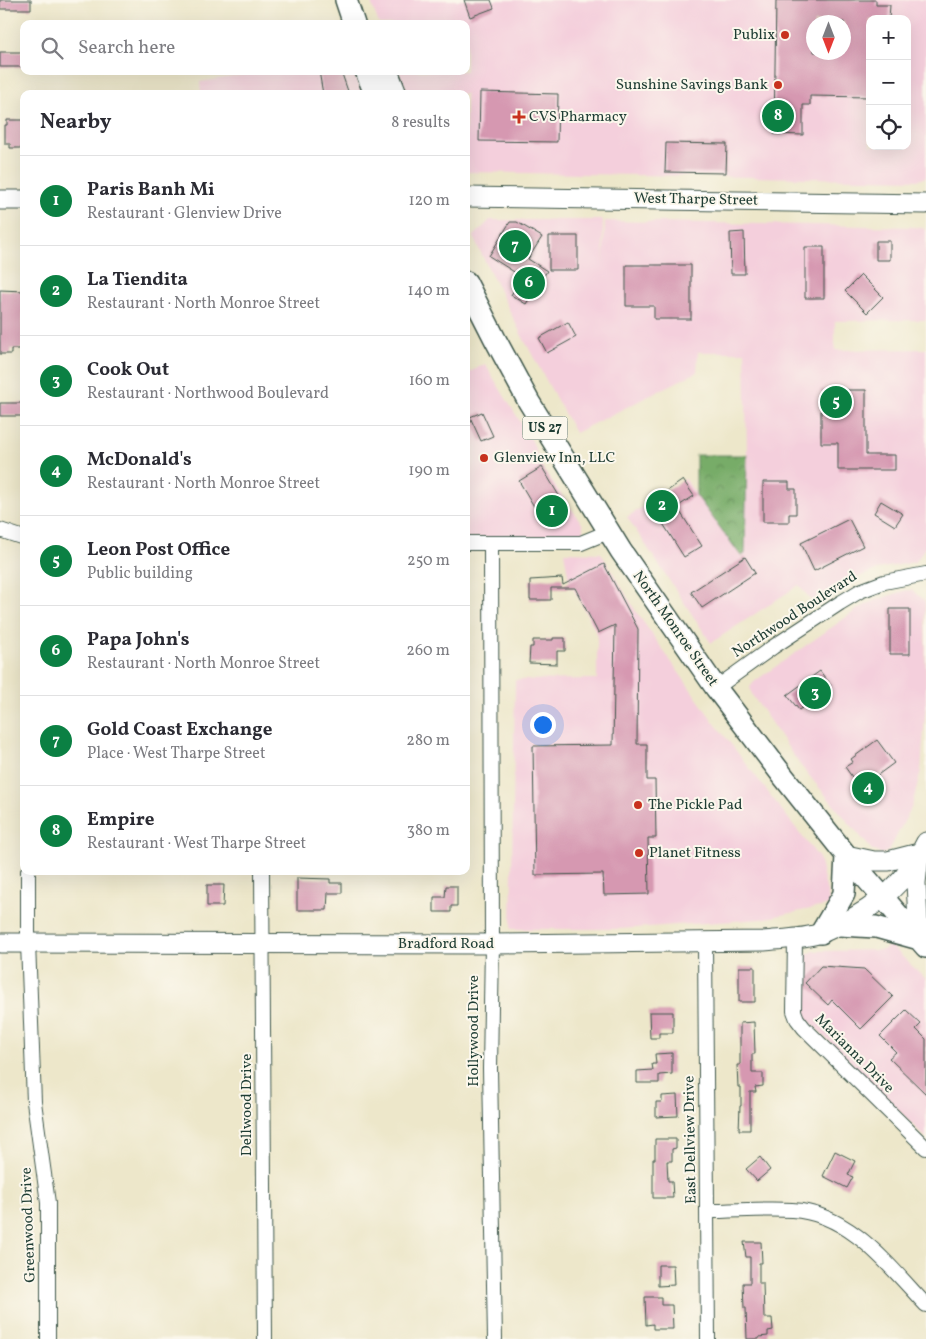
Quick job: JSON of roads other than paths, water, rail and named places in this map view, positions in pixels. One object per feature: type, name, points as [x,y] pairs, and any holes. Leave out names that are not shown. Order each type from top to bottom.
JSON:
[{"type":"main road","points":[[346,0],[354,20]]},
{"type":"main road","points":[[368,75],[373,90]]},
{"type":"main road","points":[[389,75],[394,90]]},
{"type":"main road","name":"North Monroe Street","points":[[470,290],[525,394],[608,532],[716,688],[846,855],[922,943]]},
{"type":"main road","points":[[846,855],[844,894],[830,929],[876,927],[922,943]]},
{"type":"street","name":"West Tharpe Street","points":[[470,196],[926,204]]},
{"type":"street","points":[[0,200],[20,200]]},
{"type":"street","points":[[0,530],[20,537]]},
{"type":"street","points":[[470,543],[581,543],[608,532]]},
{"type":"street","name":"Hollywood Drive","points":[[491,543],[492,944],[490,1069],[495,1339]]},
{"type":"street","name":"Northwood Boulevard","points":[[716,688],[773,647],[860,591],[884,582],[926,574]]},
{"type":"street","points":[[846,855],[874,861],[888,861],[923,848]]},
{"type":"street","points":[[922,943],[916,883],[923,848]]},
{"type":"street","name":"Bradford Road","points":[[0,943],[492,944],[764,941],[795,938],[830,929],[859,916],[883,899],[901,879],[923,848]]},
{"type":"street","name":"Greenwood Drive","points":[[28,875],[28,943],[34,1102],[48,1203],[48,1339]]},
{"type":"street","name":"Dellwood Drive","points":[[262,875],[265,1339]]},
{"type":"street","name":"Marianna Drive","points":[[795,938],[794,1011],[797,1019],[926,1148]]},
{"type":"street","name":"East Dellview Drive","points":[[705,942],[708,1339]]},
{"type":"street","points":[[708,1211],[793,1210],[829,1218],[843,1226],[872,1249],[926,1305]]},
{"type":"place","name":"Publix","points":[[785,35]]},
{"type":"place","name":"Sunshine Savings Bank","points":[[778,85]]},
{"type":"place","name":"Empire","points":[[778,116]]},
{"type":"place","name":"CVS Pharmacy","points":[[519,117]]},
{"type":"place","name":"Gold Coast Exchange","points":[[515,246]]},
{"type":"place","name":"Papa John's","points":[[529,283]]},
{"type":"place","name":"Leon Post Office","points":[[836,402]]},
{"type":"place","name":"Glenview Inn, LLC","points":[[484,458]]},
{"type":"place","name":"La Tiendita","points":[[662,506]]},
{"type":"place","name":"Paris Banh Mi","points":[[552,511]]},
{"type":"place","name":"Cook Out","points":[[815,693]]},
{"type":"place","name":"McDonald's","points":[[868,788]]},
{"type":"place","name":"The Pickle Pad","points":[[638,805]]},
{"type":"place","name":"Planet Fitness","points":[[639,853]]}]
